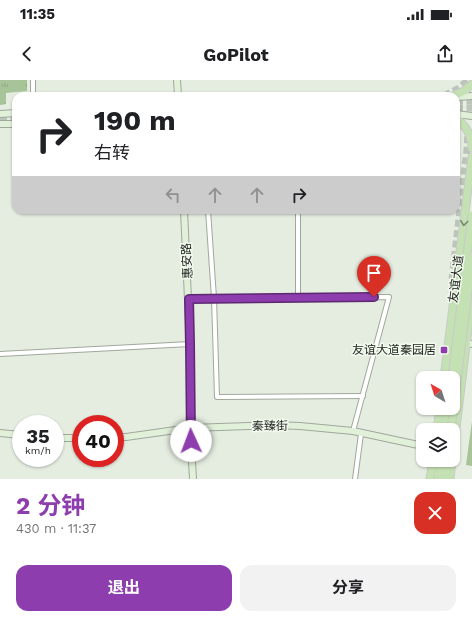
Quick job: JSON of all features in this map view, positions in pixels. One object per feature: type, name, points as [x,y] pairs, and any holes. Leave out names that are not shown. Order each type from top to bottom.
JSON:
[{"type":"main road","points":[[460,93],[472,84]]},
{"type":"main road","points":[[460,121],[468,131],[472,148]]},
{"type":"main road","name":"友谊大道","points":[[445,371],[472,156]]},
{"type":"main road","points":[[453,371],[472,215]]},
{"type":"main road","points":[[452,423],[472,259]]},
{"type":"main road","points":[[452,279],[451,286],[453,304]]},
{"type":"main road","name":"友谊大道","points":[[457,423],[469,344],[472,296]]},
{"type":"main road","points":[[430,479],[432,467]]},
{"type":"main road","points":[[438,479],[439,467]]},
{"type":"main road","points":[[444,479],[446,467]]},
{"type":"main road","points":[[450,479],[451,467]]},
{"type":"street","points":[[33,80],[33,92]]},
{"type":"street","points":[[177,80],[178,92]]},
{"type":"street","points":[[460,97],[472,96]]},
{"type":"street","points":[[0,114],[12,113]]},
{"type":"street","points":[[460,114],[472,116]]},
{"type":"street","points":[[0,124],[12,124]]},
{"type":"street","name":"惠安路","points":[[184,214],[189,299],[190,428],[193,479]]},
{"type":"street","points":[[208,214],[214,298],[217,397],[363,396]]},
{"type":"street","points":[[298,214],[298,298]]},
{"type":"street","points":[[189,299],[389,297],[354,431]]},
{"type":"street","points":[[449,341],[469,344]]},
{"type":"street","points":[[0,354],[190,344]]},
{"type":"street","name":"秦臻街","points":[[124,437],[190,428],[275,425],[354,431],[361,434],[416,445]]},
{"type":"street","points":[[0,433],[12,434]]},
{"type":"street","points":[[355,479],[361,434]]},
{"type":"green space","points":[[0,80],[27,80],[27,91],[6,93],[6,104],[0,105]]},
{"type":"green space","points":[[472,421],[472,466],[466,465]]},
{"type":"tunnel","points":[[452,92],[468,80]]},
{"type":"tunnel","points":[[460,101],[472,101]]},
{"type":"tunnel","points":[[460,108],[472,108]]},
{"type":"tunnel","points":[[0,117],[12,117]]},
{"type":"tunnel","points":[[460,210],[468,132]]},
{"type":"tunnel","points":[[452,279],[460,214]]},
{"type":"place","name":"友谊大道秦园居","points":[[444,350]]},
{"type":"route","points":[[191,441],[189,299],[374,297]]}]
